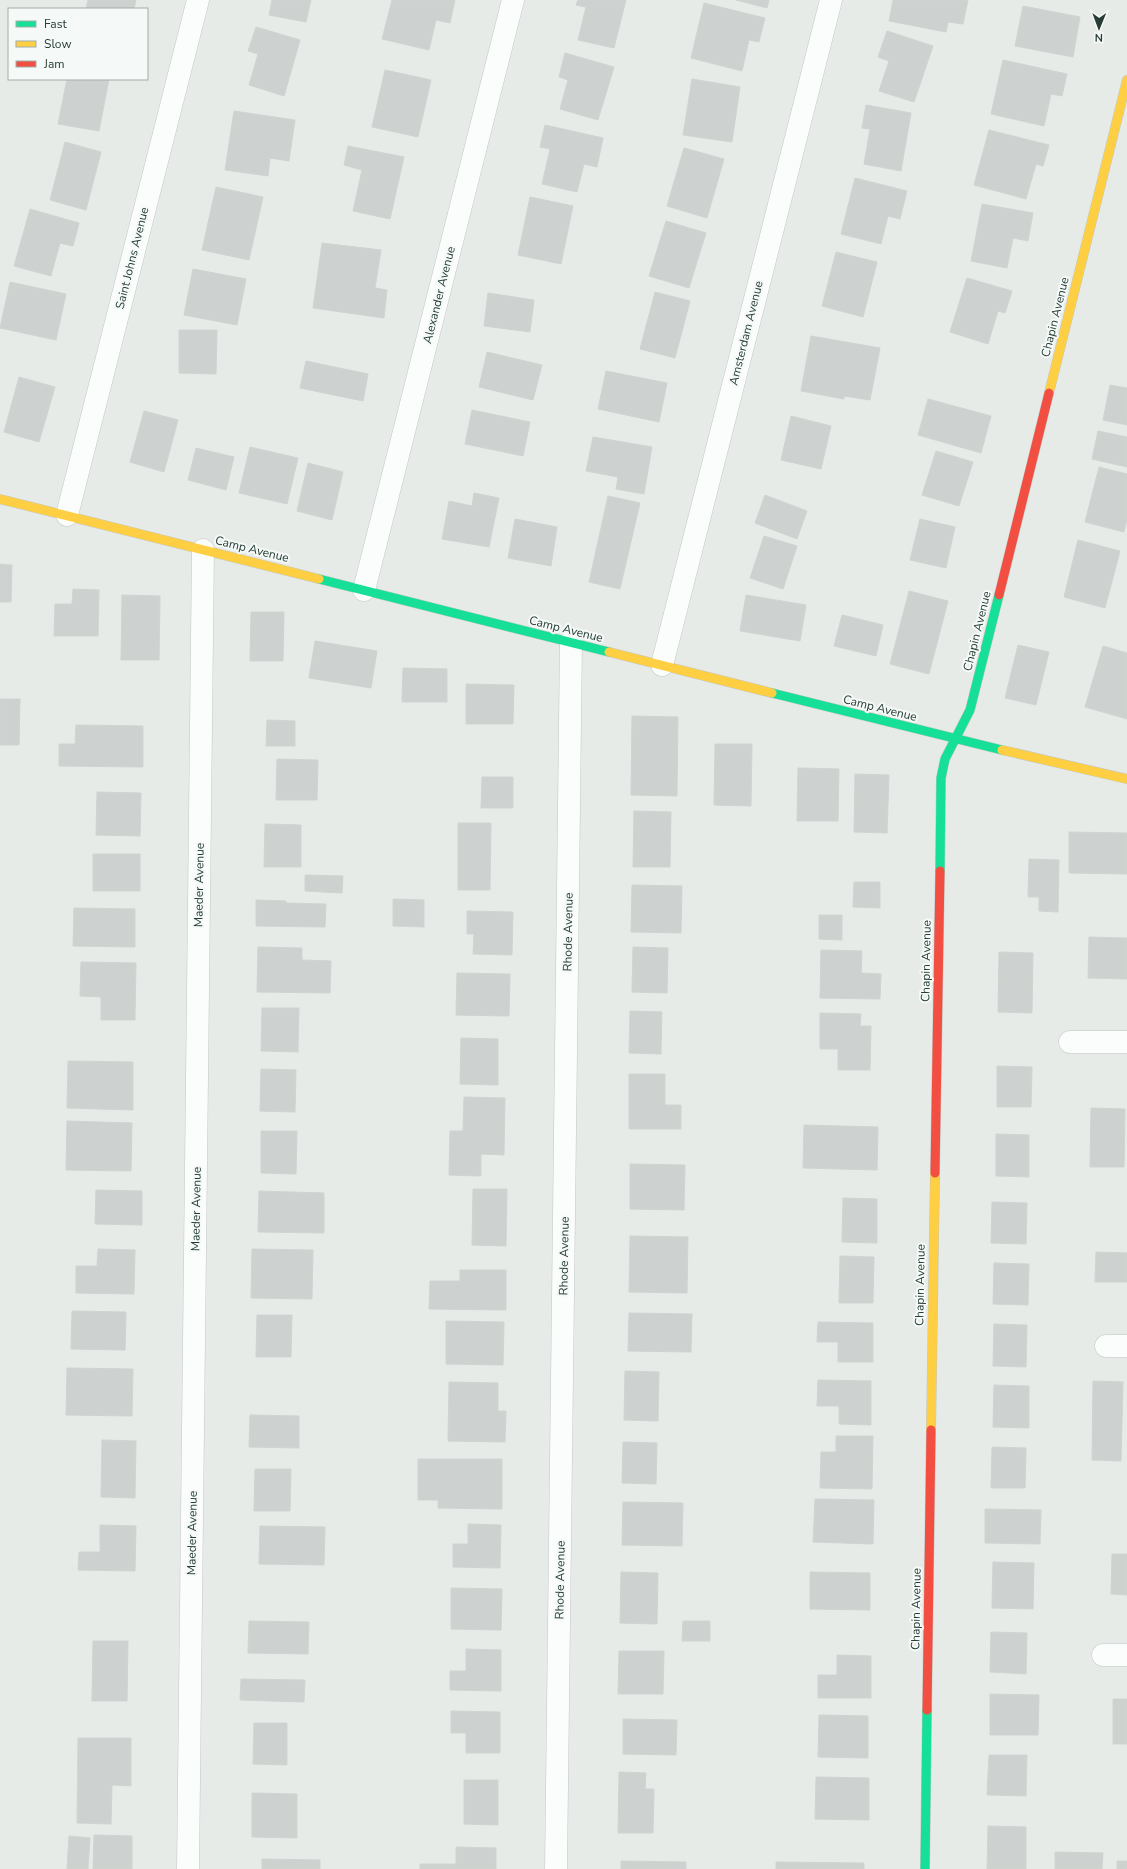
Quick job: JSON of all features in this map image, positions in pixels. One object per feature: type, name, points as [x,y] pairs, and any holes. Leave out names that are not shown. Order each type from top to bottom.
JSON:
[{"type":"street","name":"Saint Johns Avenue","points":[[67,515],[198,0]]},
{"type":"street","name":"Alexander Avenue","points":[[364,590],[513,0]]},
{"type":"street","name":"Amsterdam Avenue","points":[[662,665],[831,0]]},
{"type":"street","name":"Chapin Avenue","points":[[924,1869],[940,778],[945,759],[970,710],[1127,80]]},
{"type":"street","name":"Camp Avenue","points":[[0,499],[955,739],[1127,779]]},
{"type":"street","name":"Maeder Avenue","points":[[188,1869],[203,550]]},
{"type":"street","name":"Rhode Avenue","points":[[556,1869],[572,642]]},
{"type":"street","points":[[1070,1042],[1127,1042]]},
{"type":"street","points":[[1103,1655],[1127,1655]]},
{"type":"building","points":[[88,0],[136,0],[134,8],[86,8]]},
{"type":"building","points":[[272,0],[311,0],[306,22],[269,15]]},
{"type":"building","points":[[392,0],[455,0],[450,23],[436,20],[429,50],[382,39]]},
{"type":"building","points":[[578,0],[626,0],[614,48],[578,40],[586,7],[576,5]]},
{"type":"building","points":[[736,0],[769,0],[767,8]]},
{"type":"building","points":[[893,0],[968,0],[963,24],[948,22],[946,32],[889,21]]},
{"type":"building","points":[[704,3],[765,18],[759,42],[749,40],[742,71],[691,58]]},
{"type":"building","points":[[1023,6],[1080,17],[1073,57],[1015,46]]},
{"type":"building","points":[[256,27],[300,40],[284,96],[249,85],[258,54],[248,51]]},
{"type":"building","points":[[887,31],[933,46],[914,102],[879,91],[889,61],[878,57]]},
{"type":"building","points":[[565,53],[614,67],[598,120],[560,109],[568,80],[559,77]]},
{"type":"building","points":[[1003,60],[1067,74],[1062,96],[1051,94],[1044,126],[991,114]]},
{"type":"building","points":[[385,70],[431,80],[418,137],[372,127]]},
{"type":"building","points":[[692,79],[740,87],[732,142],[683,135]]},
{"type":"building","points":[[67,80],[109,80],[99,131],[58,124]]},
{"type":"building","points":[[866,105],[911,113],[901,171],[864,164],[870,129],[862,128]]},
{"type":"building","points":[[234,111],[295,120],[289,161],[270,158],[268,176],[225,170]]},
{"type":"building","points":[[545,125],[603,138],[597,167],[584,164],[577,192],[542,184],[550,149],[540,147]]},
{"type":"building","points":[[989,130],[1049,145],[1043,166],[1036,164],[1026,199],[974,185]]},
{"type":"building","points":[[65,142],[101,152],[86,210],[50,200]]},
{"type":"building","points":[[348,146],[404,157],[390,219],[353,211],[362,170],[344,165]]},
{"type":"building","points":[[684,148],[724,159],[707,218],[667,206]]},
{"type":"building","points":[[855,178],[907,191],[900,219],[888,216],[881,244],[841,234]]},
{"type":"building","points":[[216,187],[263,197],[249,260],[202,250]]},
{"type":"building","points":[[530,197],[573,206],[561,264],[518,255]]},
{"type":"building","points":[[982,204],[1033,213],[1028,241],[1013,238],[1007,268],[971,261]]},
{"type":"building","points":[[30,209],[79,223],[73,246],[60,243],[51,276],[14,266]]},
{"type":"building","points":[[666,221],[706,233],[689,288],[649,276]]},
{"type":"building","points":[[322,243],[381,250],[375,288],[387,290],[384,318],[313,308]]},
{"type":"building","points":[[836,252],[877,262],[863,317],[822,306]]},
{"type":"building","points":[[193,269],[246,279],[237,325],[184,315]]},
{"type":"building","points":[[967,278],[1012,291],[1005,313],[998,311],[988,344],[950,332]]},
{"type":"building","points":[[10,282],[66,294],[56,340],[0,328]]},
{"type":"building","points":[[655,292],[690,301],[675,358],[640,349]]},
{"type":"building","points":[[488,293],[534,300],[530,332],[484,326]]},
{"type":"building","points":[[179,330],[217,330],[216,374],[179,373]]},
{"type":"building","points":[[811,336],[880,348],[870,400],[844,396],[844,399],[801,391]]},
{"type":"building","points":[[487,352],[542,365],[533,400],[479,387]]},
{"type":"building","points":[[306,361],[368,374],[363,401],[300,388]]},
{"type":"building","points":[[606,371],[667,383],[659,422],[598,409]]},
{"type":"building","points":[[19,377],[55,387],[39,442],[4,432]]},
{"type":"building","points":[[1110,385],[1127,388],[1127,425],[1103,420]]},
{"type":"building","points":[[928,399],[991,416],[981,453],[918,435]]},
{"type":"building","points":[[472,410],[530,422],[523,456],[465,444]]},
{"type":"building","points":[[144,411],[178,420],[164,472],[130,462]]},
{"type":"building","points":[[791,416],[831,426],[821,469],[781,460]]},
{"type":"building","points":[[1098,431],[1127,437],[1127,467],[1092,459]]},
{"type":"building","points":[[593,437],[652,447],[644,494],[616,489],[618,477],[586,471]]},
{"type":"building","points":[[250,447],[298,458],[287,504],[239,493]]},
{"type":"building","points":[[196,448],[234,457],[226,490],[188,480]]},
{"type":"building","points":[[936,451],[973,462],[959,506],[922,495]]},
{"type":"building","points":[[308,463],[343,472],[332,520],[297,511]]},
{"type":"building","points":[[1099,467],[1127,474],[1127,519],[1124,532],[1085,522]]},
{"type":"building","points":[[474,493],[499,498],[489,547],[442,539],[449,501],[472,506]]},
{"type":"building","points":[[765,495],[807,511],[797,539],[755,523]]},
{"type":"building","points":[[608,496],[640,503],[620,589],[589,582]]},
{"type":"building","points":[[515,519],[557,527],[551,566],[508,558]]},
{"type":"building","points":[[920,519],[955,527],[946,568],[910,560]]},
{"type":"building","points":[[764,536],[797,546],[783,589],[750,578]]},
{"type":"building","points":[[1078,540],[1120,551],[1105,608],[1064,597]]},
{"type":"building","points":[[0,564],[12,565],[11,602],[0,602]]},
{"type":"building","points":[[73,589],[99,590],[98,636],[54,636],[55,604],[72,604]]},
{"type":"building","points":[[909,591],[948,601],[929,674],[890,664]]},
{"type":"building","points":[[122,595],[160,596],[159,660],[121,660]]},
{"type":"building","points":[[746,595],[806,605],[800,641],[740,631]]},
{"type":"building","points":[[251,612],[284,612],[283,661],[250,661]]},
{"type":"building","points":[[842,615],[883,625],[876,656],[834,646]]},
{"type":"building","points":[[315,641],[377,651],[371,688],[309,678]]},
{"type":"building","points":[[1018,645],[1049,652],[1036,705],[1005,698]]},
{"type":"building","points":[[1103,646],[1127,653],[1127,719],[1085,707]]},
{"type":"building","points":[[403,668],[447,669],[447,702],[402,702]]},
{"type":"building","points":[[466,684],[514,685],[513,724],[466,724]]},
{"type":"building","points":[[0,699],[20,699],[19,745],[0,745]]},
{"type":"building","points":[[632,716],[678,717],[677,796],[631,795]]},
{"type":"building","points":[[267,720],[295,721],[295,746],[266,746]]},
{"type":"building","points":[[76,725],[143,726],[143,767],[59,766],[59,744],[75,744]]},
{"type":"building","points":[[715,744],[752,744],[751,806],[714,805]]},
{"type":"building","points":[[277,759],[318,760],[317,800],[276,800]]},
{"type":"building","points":[[798,768],[839,769],[838,821],[797,821]]},
{"type":"building","points":[[855,774],[889,775],[887,833],[854,832]]},
{"type":"building","points":[[482,777],[513,777],[513,808],[481,808]]},
{"type":"building","points":[[97,792],[141,793],[140,836],[96,835]]},
{"type":"building","points":[[634,811],[671,812],[670,867],[633,867]]},
{"type":"building","points":[[458,823],[491,823],[490,890],[458,890]]},
{"type":"building","points":[[265,824],[301,825],[301,867],[264,867]]},
{"type":"building","points":[[1069,832],[1127,833],[1127,874],[1069,873]]},
{"type":"building","points":[[93,854],[140,854],[140,891],[93,891]]},
{"type":"building","points":[[1029,859],[1059,860],[1058,912],[1039,911],[1039,897],[1028,897]]},
{"type":"building","points":[[305,875],[343,876],[342,893],[305,891]]},
{"type":"building","points":[[854,882],[880,882],[880,908],[853,907]]},
{"type":"building","points":[[632,885],[682,886],[681,933],[631,932]]},
{"type":"building","points":[[393,899],[424,900],[424,927],[393,926]]},
{"type":"building","points":[[256,900],[286,901],[286,903],[326,904],[325,927],[256,926]]},
{"type":"building","points":[[74,908],[135,909],[135,947],[73,946]]},
{"type":"building","points":[[467,911],[513,912],[512,955],[473,954],[474,934],[467,934]]},
{"type":"building","points":[[819,915],[842,915],[842,940],[819,939]]},
{"type":"building","points":[[1089,937],[1127,938],[1127,979],[1088,978]]},
{"type":"building","points":[[258,947],[302,948],[302,960],[331,961],[330,993],[257,992]]},
{"type":"building","points":[[633,947],[668,948],[667,993],[632,992]]},
{"type":"building","points":[[821,950],[862,951],[861,973],[881,974],[880,999],[820,998]]},
{"type":"building","points":[[999,952],[1033,953],[1032,1013],[998,1012]]},
{"type":"building","points":[[81,962],[136,963],[135,1020],[101,1020],[101,997],[80,996]]},
{"type":"building","points":[[457,973],[510,974],[509,1016],[456,1015]]},
{"type":"building","points":[[262,1008],[299,1008],[298,1052],[261,1051]]},
{"type":"building","points":[[630,1011],[662,1012],[661,1054],[629,1053]]},
{"type":"building","points":[[820,1013],[861,1014],[860,1026],[871,1026],[870,1070],[838,1070],[838,1049],[820,1049]]},
{"type":"building","points":[[461,1038],[498,1039],[498,1085],[460,1084]]},
{"type":"building","points":[[68,1061],[133,1062],[133,1110],[67,1108]]},
{"type":"building","points":[[997,1066],[1032,1067],[1031,1107],[997,1107]]},
{"type":"building","points":[[261,1069],[296,1070],[295,1112],[260,1111]]},
{"type":"building","points":[[629,1074],[665,1074],[665,1105],[681,1105],[681,1129],[629,1129]]},
{"type":"building","points":[[464,1097],[505,1098],[504,1155],[481,1154],[481,1176],[449,1175],[450,1131],[463,1131]]},
{"type":"building","points":[[1091,1108],[1125,1109],[1124,1167],[1090,1167]]},
{"type":"building","points":[[67,1121],[132,1123],[131,1171],[66,1170]]},
{"type":"building","points":[[804,1125],[878,1127],[877,1170],[803,1168]]},
{"type":"building","points":[[261,1131],[297,1131],[296,1174],[261,1173]]},
{"type":"building","points":[[996,1134],[1029,1135],[1029,1177],[996,1176]]},
{"type":"building","points":[[630,1164],[685,1165],[684,1210],[630,1209]]},
{"type":"building","points":[[473,1189],[507,1189],[506,1246],[472,1245]]},
{"type":"building","points":[[96,1190],[142,1191],[142,1225],[95,1224]]},
{"type":"building","points":[[259,1191],[324,1193],[324,1233],[258,1232]]},
{"type":"building","points":[[843,1198],[877,1199],[877,1243],[842,1242]]},
{"type":"building","points":[[992,1202],[1027,1203],[1026,1244],[991,1243]]},
{"type":"building","points":[[630,1236],[688,1237],[687,1293],[629,1292]]},
{"type":"building","points":[[98,1249],[135,1250],[134,1294],[76,1293],[76,1266],[97,1266]]},
{"type":"building","points":[[252,1249],[313,1250],[312,1299],[251,1298]]},
{"type":"building","points":[[1096,1252],[1127,1253],[1127,1282],[1095,1282]]},
{"type":"building","points":[[840,1256],[874,1257],[873,1303],[839,1303]]},
{"type":"building","points":[[994,1263],[1029,1264],[1028,1305],[993,1304]]},
{"type":"building","points":[[460,1270],[506,1270],[506,1310],[429,1309],[430,1281],[460,1281]]},
{"type":"building","points":[[72,1311],[126,1312],[125,1350],[71,1349]]},
{"type":"building","points":[[629,1313],[692,1314],[691,1352],[628,1351]]},
{"type":"building","points":[[257,1315],[292,1315],[291,1357],[256,1357]]},
{"type":"building","points":[[446,1321],[504,1322],[503,1365],[446,1364]]},
{"type":"building","points":[[818,1322],[873,1323],[873,1362],[838,1362],[838,1342],[817,1342]]},
{"type":"building","points":[[994,1324],[1027,1325],[1026,1367],[993,1366]]},
{"type":"building","points":[[67,1368],[133,1369],[132,1416],[66,1415]]},
{"type":"building","points":[[625,1371],[659,1372],[658,1421],[624,1420]]},
{"type":"building","points":[[818,1380],[871,1381],[871,1425],[839,1424],[839,1406],[817,1406]]},
{"type":"building","points":[[1093,1381],[1123,1382],[1121,1461],[1092,1460]]},
{"type":"building","points":[[449,1382],[498,1383],[498,1411],[506,1411],[505,1442],[448,1441]]},
{"type":"building","points":[[994,1385],[1029,1386],[1029,1428],[993,1427]]},
{"type":"building","points":[[250,1415],[299,1416],[299,1448],[249,1447]]},
{"type":"building","points":[[836,1436],[873,1436],[872,1489],[820,1488],[821,1452],[836,1452]]},
{"type":"building","points":[[102,1440],[136,1441],[135,1498],[101,1497]]},
{"type":"building","points":[[623,1442],[657,1443],[656,1484],[622,1483]]},
{"type":"building","points":[[992,1447],[1026,1448],[1025,1488],[991,1488]]},
{"type":"building","points":[[418,1459],[502,1459],[502,1509],[438,1508],[438,1500],[418,1500]]},
{"type":"building","points":[[255,1469],[291,1469],[290,1511],[254,1511]]},
{"type":"building","points":[[815,1499],[874,1500],[873,1544],[813,1542]]},
{"type":"building","points":[[623,1502],[683,1503],[682,1546],[622,1545]]},
{"type":"building","points":[[985,1509],[1041,1510],[1040,1544],[985,1543]]},
{"type":"building","points":[[468,1524],[501,1525],[500,1568],[453,1567],[453,1544],[468,1544]]},
{"type":"building","points":[[100,1525],[136,1526],[135,1571],[78,1570],[79,1552],[100,1552]]},
{"type":"building","points":[[260,1526],[325,1527],[324,1565],[259,1564]]},
{"type":"building","points":[[1112,1554],[1127,1554],[1127,1595],[1111,1594]]},
{"type":"building","points":[[993,1562],[1034,1563],[1033,1609],[992,1608]]},
{"type":"building","points":[[621,1572],[658,1573],[657,1624],[620,1623]]},
{"type":"building","points":[[810,1572],[870,1573],[870,1610],[810,1609]]},
{"type":"building","points":[[451,1588],[502,1589],[501,1630],[451,1629]]},
{"type":"building","points":[[249,1621],[309,1622],[308,1654],[248,1653]]},
{"type":"building","points":[[683,1621],[710,1621],[710,1641],[682,1641]]},
{"type":"building","points":[[991,1632],[1027,1633],[1026,1674],[990,1672]]},
{"type":"building","points":[[93,1641],[128,1641],[127,1701],[92,1701]]},
{"type":"building","points":[[466,1649],[501,1650],[501,1691],[450,1690],[450,1671],[466,1671]]},
{"type":"building","points":[[619,1651],[664,1651],[663,1694],[618,1694]]},
{"type":"building","points":[[837,1655],[871,1656],[871,1698],[818,1698],[818,1675],[837,1675]]},
{"type":"building","points":[[241,1679],[305,1680],[304,1702],[240,1700]]},
{"type":"building","points":[[990,1694],[1039,1695],[1038,1735],[990,1735]]},
{"type":"building","points":[[1113,1699],[1127,1699],[1127,1744],[1113,1744]]},
{"type":"building","points":[[451,1711],[500,1712],[500,1753],[466,1753],[466,1733],[451,1733]]},
{"type":"building","points":[[819,1715],[868,1716],[868,1758],[818,1757]]},
{"type":"building","points":[[623,1719],[677,1720],[676,1755],[623,1754]]},
{"type":"building","points":[[254,1723],[287,1723],[287,1765],[253,1764]]},
{"type":"building","points":[[78,1738],[131,1738],[131,1786],[112,1785],[111,1824],[77,1823]]},
{"type":"building","points":[[989,1755],[1027,1755],[1026,1796],[987,1795]]},
{"type":"building","points":[[619,1772],[646,1773],[645,1789],[654,1789],[653,1833],[618,1833]]},
{"type":"building","points":[[816,1777],[869,1778],[869,1820],[815,1819]]},
{"type":"building","points":[[464,1780],[498,1780],[498,1825],[464,1824]]},
{"type":"building","points":[[252,1793],[297,1794],[297,1838],[252,1837]]},
{"type":"building","points":[[988,1826],[1026,1827],[1026,1869],[987,1869]]},
{"type":"building","points":[[94,1835],[132,1836],[132,1869],[93,1869]]},
{"type":"building","points":[[69,1836],[90,1838],[88,1869],[67,1869]]},
{"type":"building","points":[[456,1847],[496,1848],[496,1869],[420,1869],[420,1864],[456,1864]]},
{"type":"building","points":[[1055,1852],[1103,1853],[1102,1869],[1055,1869]]},
{"type":"building","points":[[262,1859],[320,1860],[320,1869],[262,1869]]},
{"type":"building","points":[[621,1861],[686,1862],[686,1869],[621,1869]]},
{"type":"building","points":[[1117,1861],[1127,1861],[1127,1869],[1117,1869]]},
{"type":"building","points":[[776,1862],[864,1863],[864,1869],[776,1869]]},
{"type":"traffic: fast","points":[[319,579],[609,652]]},
{"type":"traffic: fast","points":[[940,871],[941,778],[945,759],[970,710],[999,595]]},
{"type":"traffic: fast","points":[[772,693],[1002,750]]},
{"type":"traffic: fast","points":[[925,1869],[927,1710]]},
{"type":"traffic: slow","points":[[1049,393],[1127,80]]},
{"type":"traffic: slow","points":[[0,499],[319,579]]},
{"type":"traffic: slow","points":[[609,652],[772,693]]},
{"type":"traffic: slow","points":[[1002,750],[1127,779]]},
{"type":"traffic: slow","points":[[931,1430],[935,1173]]},
{"type":"traffic: jam","points":[[999,595],[1049,393]]},
{"type":"traffic: jam","points":[[935,1173],[940,871]]},
{"type":"traffic: jam","points":[[927,1710],[931,1430]]}]
